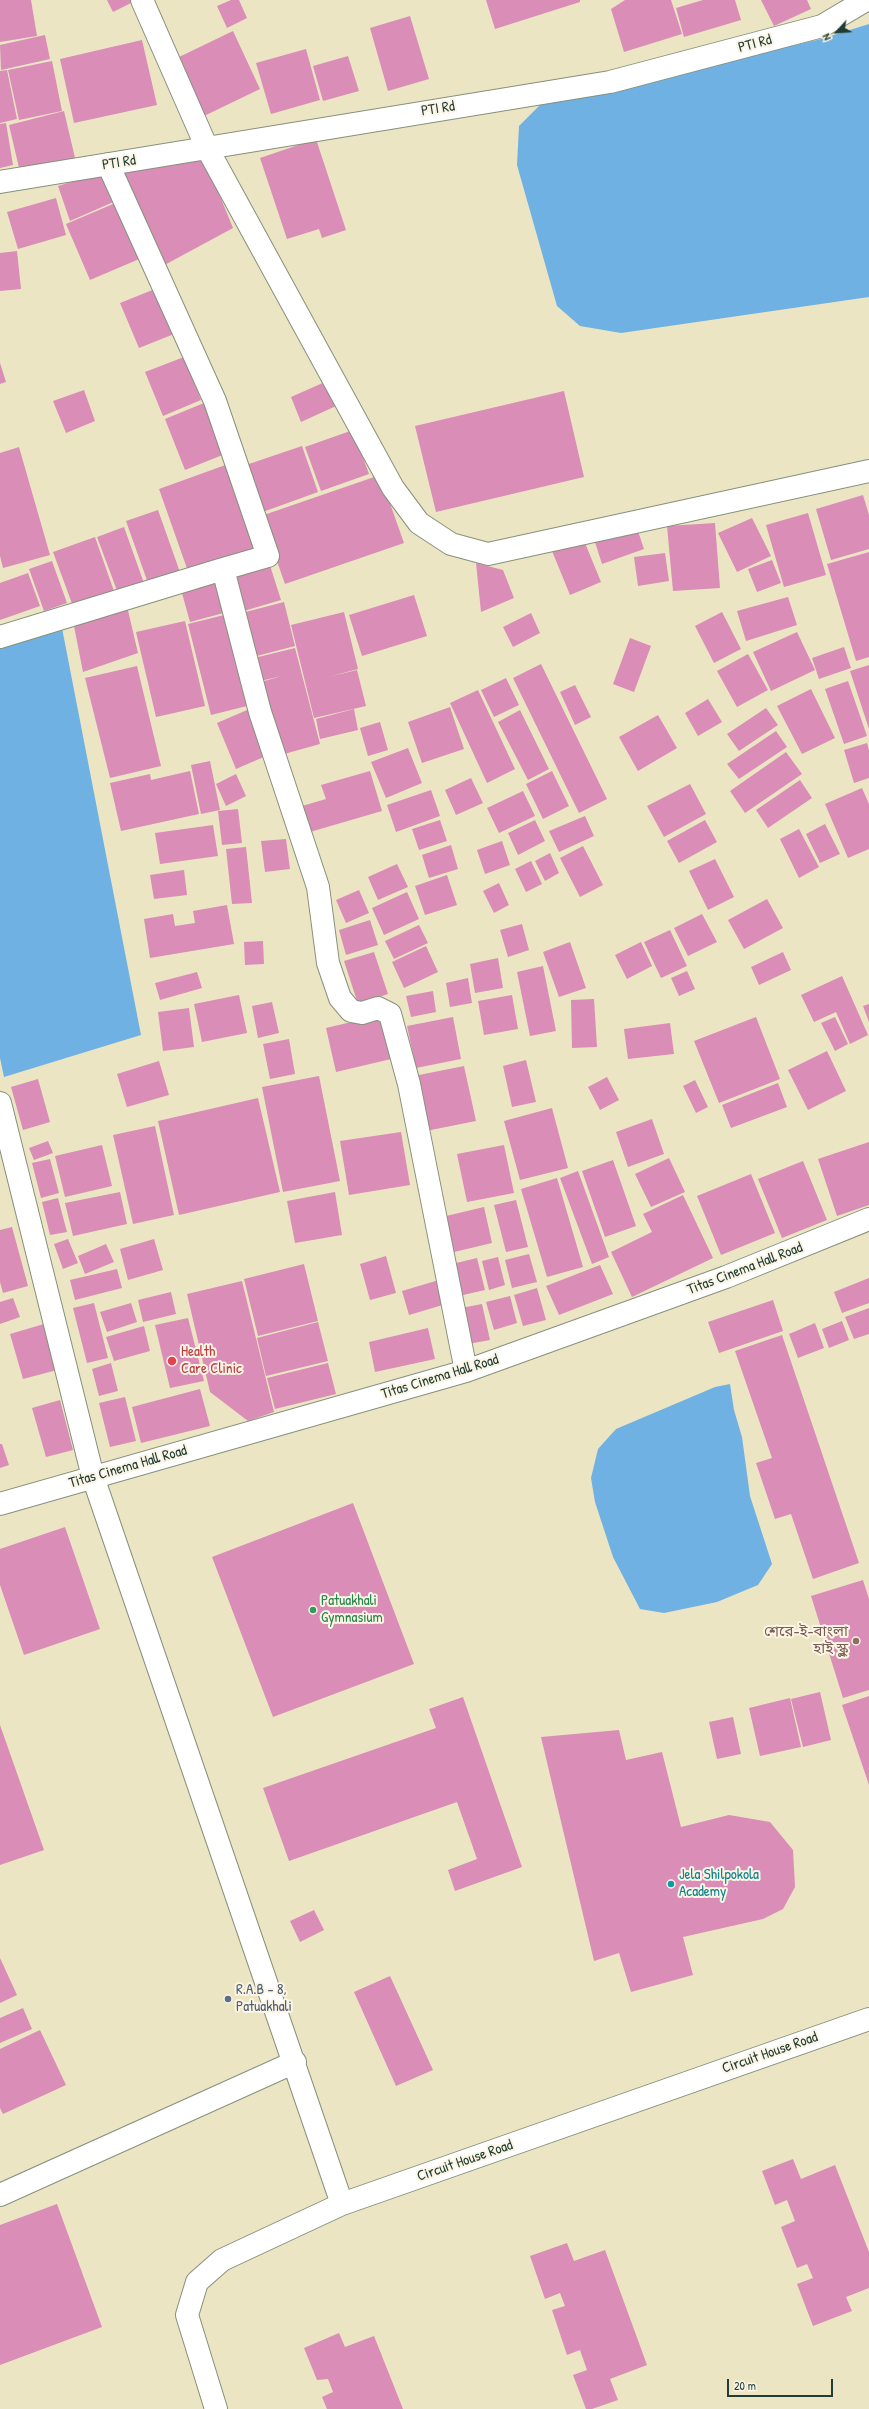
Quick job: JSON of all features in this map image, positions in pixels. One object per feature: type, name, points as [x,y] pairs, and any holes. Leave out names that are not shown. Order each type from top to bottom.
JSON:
[{"type":"street","points":[[142,0],[207,148],[393,488],[419,523],[451,544],[488,554],[869,471]]},
{"type":"street","name":"PTI Rd","points":[[0,182],[610,82],[822,26],[866,0]]},
{"type":"street","points":[[0,637],[268,556],[215,401],[108,164]]},
{"type":"street","points":[[223,569],[260,712],[318,887],[328,963],[340,998],[351,1010],[362,1013],[378,1008],[390,1014],[409,1084],[466,1371]]},
{"type":"street","points":[[0,1103],[93,1477],[295,2062],[342,2204]]},
{"type":"street","name":"Titas Cinema Hall Road","points":[[0,1504],[466,1371],[726,1277],[869,1219]]},
{"type":"street","name":"Circuit House Road","points":[[216,2409],[187,2315],[197,2282],[222,2260],[342,2204],[869,2018]]},
{"type":"street","points":[[0,2195],[295,2062]]},
{"type":"water","points":[[869,24],[869,297],[621,333],[580,326],[557,306],[517,165],[519,126],[542,103],[821,39]]},
{"type":"water","points":[[62,628],[141,1035],[4,1077],[0,1058],[0,648]]},
{"type":"water","points":[[730,1384],[734,1410],[742,1437],[750,1496],[772,1564],[758,1585],[717,1602],[664,1613],[640,1609],[613,1557],[595,1502],[591,1478],[598,1449],[616,1429],[715,1387]]},
{"type":"building","points":[[0,0],[31,0],[37,36],[0,42]]},
{"type":"building","points":[[107,0],[137,0],[113,12]]},
{"type":"building","points":[[231,0],[239,0],[247,18],[227,28],[217,6]]},
{"type":"building","points":[[486,0],[580,0],[580,2],[495,29]]},
{"type":"building","points":[[625,0],[671,0],[682,34],[624,52],[611,9]]},
{"type":"building","points":[[703,0],[735,0],[741,20],[684,37],[676,8]]},
{"type":"building","points":[[761,0],[807,0],[811,9],[774,26]]},
{"type":"building","points":[[410,16],[429,79],[388,91],[370,28]]},
{"type":"building","points":[[233,31],[260,89],[204,116],[177,58]]},
{"type":"building","points":[[45,35],[50,59],[1,70],[0,45]]},
{"type":"building","points":[[142,40],[157,105],[74,123],[60,59]]},
{"type":"building","points":[[306,49],[320,100],[271,114],[256,63]]},
{"type":"building","points":[[348,56],[359,91],[323,101],[313,66]]},
{"type":"building","points":[[52,61],[62,111],[19,120],[8,70]]},
{"type":"building","points":[[7,70],[17,119],[0,123],[0,71]]},
{"type":"building","points":[[64,111],[75,158],[20,172],[9,125]]},
{"type":"building","points":[[6,123],[13,165],[0,168],[0,124]]},
{"type":"building","points":[[316,139],[346,230],[322,238],[319,229],[287,239],[260,158]]},
{"type":"building","points":[[204,157],[233,228],[159,268],[114,168]]},
{"type":"building","points":[[107,171],[118,200],[70,221],[58,186]]},
{"type":"building","points":[[56,198],[66,235],[18,249],[7,212]]},
{"type":"building","points":[[120,201],[144,257],[90,280],[66,224]]},
{"type":"building","points":[[17,251],[21,289],[0,291],[0,253]]},
{"type":"building","points":[[160,287],[179,332],[139,348],[120,303]]},
{"type":"building","points":[[184,357],[201,400],[163,416],[145,372]]},
{"type":"building","points":[[0,363],[6,382],[0,384]]},
{"type":"building","points":[[325,382],[336,406],[301,422],[291,397]]},
{"type":"building","points":[[84,390],[95,421],[66,433],[53,401]]},
{"type":"building","points":[[564,391],[584,477],[436,512],[415,426]]},
{"type":"building","points":[[204,403],[225,454],[185,470],[165,419]]},
{"type":"building","points":[[353,430],[369,474],[321,491],[305,447]]},
{"type":"building","points":[[302,446],[318,492],[260,513],[243,466]]},
{"type":"building","points":[[19,447],[50,555],[3,568],[0,556],[0,453]]},
{"type":"building","points":[[231,463],[263,550],[190,577],[159,489]]},
{"type":"building","points":[[380,475],[404,543],[285,584],[261,516]]},
{"type":"building","points":[[863,495],[869,515],[869,549],[831,560],[816,509]]},
{"type":"building","points":[[158,510],[181,575],[149,586],[126,521]]},
{"type":"building","points":[[808,513],[826,575],[784,587],[766,525]]},
{"type":"building","points":[[752,518],[771,556],[737,572],[718,533]]},
{"type":"building","points":[[715,523],[720,588],[673,591],[667,526]]},
{"type":"building","points":[[636,525],[644,549],[602,564],[594,539]]},
{"type":"building","points":[[124,527],[145,586],[119,596],[97,537]]},
{"type":"building","points":[[95,537],[115,594],[74,609],[53,552]]},
{"type":"building","points":[[583,538],[601,582],[570,595],[552,551]]},
{"type":"building","points":[[869,552],[869,657],[856,661],[827,564]]},
{"type":"building","points":[[665,553],[669,581],[638,586],[634,557]]},
{"type":"building","points":[[267,556],[281,600],[237,613],[224,570]]},
{"type":"building","points":[[772,560],[781,583],[757,592],[748,569]]},
{"type":"building","points":[[52,561],[67,603],[44,611],[29,569]]},
{"type":"building","points":[[476,563],[503,570],[514,598],[481,612]]},
{"type":"building","points":[[28,573],[40,606],[0,620],[0,583]]},
{"type":"building","points":[[221,575],[231,611],[190,622],[180,586]]},
{"type":"building","points":[[414,595],[427,636],[362,656],[349,615]]},
{"type":"building","points":[[788,597],[797,625],[746,641],[737,611]]},
{"type":"building","points":[[126,602],[138,653],[83,672],[73,621]]},
{"type":"building","points":[[284,602],[295,646],[249,658],[238,614]]},
{"type":"building","points":[[344,612],[358,669],[328,677],[357,670],[366,706],[314,718],[291,625]]},
{"type":"building","points":[[722,612],[741,649],[714,663],[695,626]]},
{"type":"building","points":[[232,613],[255,704],[211,715],[188,624]]},
{"type":"building","points":[[531,613],[540,633],[513,647],[503,627]]},
{"type":"building","points":[[185,621],[205,706],[156,717],[136,632]]},
{"type":"building","points":[[797,632],[815,670],[771,691],[753,652]]},
{"type":"building","points":[[630,638],[651,646],[634,692],[613,684]]},
{"type":"building","points":[[844,647],[851,668],[819,679],[812,658]]},
{"type":"building","points":[[295,648],[320,744],[277,756],[257,683],[282,676],[256,682],[250,659]]},
{"type":"building","points":[[748,654],[768,690],[737,707],[717,671]]},
{"type":"building","points":[[541,664],[607,799],[579,813],[513,678]]},
{"type":"building","points":[[869,665],[869,729],[850,671]]},
{"type":"building","points":[[137,666],[161,766],[110,778],[85,678]]},
{"type":"building","points":[[506,678],[519,705],[494,717],[481,690]]},
{"type":"building","points":[[848,681],[867,736],[844,744],[825,689]]},
{"type":"building","points":[[575,685],[591,717],[575,725],[560,692]]},
{"type":"building","points":[[811,689],[835,738],[802,754],[777,706]]},
{"type":"building","points":[[478,690],[515,769],[487,783],[450,703]]},
{"type":"building","points":[[708,699],[722,722],[698,736],[685,713]]},
{"type":"building","points":[[254,707],[273,753],[236,769],[217,723]]},
{"type":"building","points":[[450,707],[464,749],[422,763],[408,722]]},
{"type":"building","points":[[766,708],[778,725],[739,751],[727,734]]},
{"type":"building","points":[[354,709],[358,730],[320,739],[316,719]]},
{"type":"building","points":[[520,710],[549,769],[528,780],[498,722]]},
{"type":"building","points":[[658,715],[677,748],[638,771],[619,737]]},
{"type":"building","points":[[380,722],[388,750],[368,756],[360,728]]},
{"type":"building","points":[[776,731],[787,747],[739,779],[727,764]]},
{"type":"building","points":[[867,743],[869,750],[869,778],[854,783],[844,750]]},
{"type":"building","points":[[408,748],[422,783],[386,798],[371,762]]},
{"type":"building","points":[[786,752],[802,774],[745,813],[730,791]]},
{"type":"building","points":[[210,761],[220,810],[201,814],[191,765]]},
{"type":"building","points":[[190,771],[199,814],[121,831],[110,783],[150,774],[151,780]]},
{"type":"building","points":[[370,771],[382,811],[310,832],[302,806],[326,799],[321,785]]},
{"type":"building","points":[[552,771],[569,806],[543,819],[526,784]]},
{"type":"building","points":[[236,774],[246,796],[226,806],[216,784]]},
{"type":"building","points":[[471,778],[483,803],[456,815],[445,790]]},
{"type":"building","points":[[800,780],[812,798],[768,828],[756,810]]},
{"type":"building","points":[[690,784],[706,814],[664,837],[647,806]]},
{"type":"building","points":[[862,788],[869,804],[869,849],[848,858],[825,804]]},
{"type":"building","points":[[431,790],[440,816],[396,832],[387,805]]},
{"type":"building","points":[[523,791],[535,816],[499,833],[487,808]]},
{"type":"building","points":[[238,809],[242,843],[222,845],[218,811]]},
{"type":"building","points":[[585,816],[594,836],[559,852],[549,831]]},
{"type":"building","points":[[440,820],[447,841],[419,850],[412,829]]},
{"type":"building","points":[[535,820],[545,841],[518,855],[508,833]]},
{"type":"building","points":[[705,820],[717,842],[679,863],[667,841]]},
{"type":"building","points":[[825,824],[840,854],[820,863],[806,834]]},
{"type":"building","points":[[213,825],[218,856],[160,864],[155,833]]},
{"type":"building","points":[[799,829],[819,867],[799,878],[780,839]]},
{"type":"building","points":[[286,839],[290,869],[265,872],[261,841]]},
{"type":"building","points":[[502,841],[510,865],[485,874],[477,850]]},
{"type":"building","points":[[451,845],[458,869],[429,878],[422,855]]},
{"type":"building","points":[[583,846],[603,885],[580,897],[560,858]]},
{"type":"building","points":[[246,847],[252,903],[232,904],[226,849]]},
{"type":"building","points":[[550,853],[559,873],[545,881],[535,861]]},
{"type":"building","points":[[715,859],[734,897],[708,910],[689,871]]},
{"type":"building","points":[[531,861],[542,884],[526,892],[515,869]]},
{"type":"building","points":[[397,864],[408,887],[378,900],[368,877]]},
{"type":"building","points":[[184,870],[187,895],[154,899],[150,875]]},
{"type":"building","points":[[447,875],[457,905],[425,915],[415,886]]},
{"type":"building","points":[[499,883],[509,905],[494,913],[483,891]]},
{"type":"building","points":[[359,890],[369,913],[346,923],[336,900]]},
{"type":"building","points":[[407,892],[419,919],[384,935],[372,908]]},
{"type":"building","points":[[767,899],[783,928],[744,949],[728,920]]},
{"type":"building","points":[[227,905],[234,944],[150,958],[144,919],[173,914],[175,926],[195,923],[193,911]]},
{"type":"building","points":[[702,914],[717,942],[688,956],[674,928]]},
{"type":"building","points":[[370,920],[378,945],[346,955],[339,930]]},
{"type":"building","points":[[522,924],[529,950],[508,957],[500,930]]},
{"type":"building","points":[[419,925],[428,943],[394,959],[385,941]]},
{"type":"building","points":[[670,930],[687,966],[661,978],[644,942]]},
{"type":"building","points":[[263,941],[264,964],[245,965],[244,942]]},
{"type":"building","points":[[570,942],[586,988],[559,997],[543,952]]},
{"type":"building","points":[[641,942],[652,966],[627,979],[615,955]]},
{"type":"building","points":[[426,946],[438,972],[404,988],[392,962]]},
{"type":"building","points":[[374,952],[388,994],[358,1004],[344,961]]},
{"type":"building","points":[[783,952],[791,970],[759,985],[751,967]]},
{"type":"building","points":[[498,958],[503,988],[475,993],[470,964]]},
{"type":"building","points":[[543,966],[556,1031],[530,1036],[517,972]]},
{"type":"building","points":[[687,971],[695,989],[679,996],[671,978]]},
{"type":"building","points":[[197,972],[202,988],[160,1000],[155,983]]},
{"type":"building","points":[[842,976],[868,1035],[850,1044],[836,1012],[814,1022],[801,995]]},
{"type":"building","points":[[468,978],[472,1003],[450,1007],[446,983]]},
{"type":"building","points":[[433,991],[436,1012],[411,1017],[406,996]]},
{"type":"building","points":[[239,995],[247,1033],[202,1042],[194,1004]]},
{"type":"building","points":[[512,995],[518,1029],[484,1035],[478,1001]]},
{"type":"building","points":[[594,999],[597,1047],[572,1048],[571,1000]]},
{"type":"building","points":[[272,1002],[279,1033],[258,1038],[252,1006]]},
{"type":"building","points":[[869,1004],[869,1022],[863,1006]]},
{"type":"building","points":[[189,1008],[194,1047],[163,1051],[158,1012]]},
{"type":"building","points":[[381,1015],[391,1059],[336,1072],[326,1028]]},
{"type":"building","points":[[453,1017],[461,1059],[416,1068],[407,1026]]},
{"type":"building","points":[[756,1017],[780,1079],[719,1103],[694,1041]]},
{"type":"building","points":[[835,1017],[848,1044],[835,1051],[821,1023]]},
{"type":"building","points":[[670,1023],[674,1054],[628,1059],[624,1029]]},
{"type":"building","points":[[289,1039],[295,1074],[270,1079],[263,1044]]},
{"type":"building","points":[[827,1051],[846,1091],[808,1110],[788,1070]]},
{"type":"building","points":[[526,1060],[536,1102],[512,1107],[503,1066]]},
{"type":"building","points":[[159,1061],[169,1095],[127,1107],[117,1074]]},
{"type":"building","points":[[464,1066],[476,1121],[426,1131],[414,1076]]},
{"type":"building","points":[[319,1076],[340,1181],[283,1192],[262,1087]]},
{"type":"building","points":[[607,1077],[619,1100],[600,1110],[588,1087]]},
{"type":"building","points":[[38,1079],[50,1122],[23,1130],[11,1087]]},
{"type":"building","points":[[695,1080],[708,1107],[696,1113],[683,1086]]},
{"type":"building","points":[[778,1083],[787,1107],[731,1128],[722,1105]]},
{"type":"building","points":[[258,1098],[280,1192],[179,1215],[158,1121]]},
{"type":"building","points":[[552,1108],[568,1168],[520,1180],[504,1121]]},
{"type":"building","points":[[652,1119],[664,1154],[628,1167],[616,1132]]},
{"type":"building","points":[[155,1126],[174,1215],[133,1224],[113,1135]]},
{"type":"building","points":[[401,1132],[410,1185],[349,1195],[340,1141]]},
{"type":"building","points":[[48,1141],[53,1153],[34,1160],[29,1148]]},
{"type":"building","points":[[869,1142],[869,1205],[837,1216],[818,1159]]},
{"type":"building","points":[[102,1145],[112,1186],[65,1197],[55,1156]]},
{"type":"building","points":[[504,1145],[514,1193],[467,1202],[457,1154]]},
{"type":"building","points":[[669,1158],[685,1192],[651,1207],[635,1174]]},
{"type":"building","points":[[50,1159],[59,1193],[41,1198],[32,1163]]},
{"type":"building","points":[[613,1160],[636,1226],[605,1237],[582,1171]]},
{"type":"building","points":[[803,1161],[827,1220],[782,1238],[758,1179]]},
{"type":"building","points":[[578,1171],[609,1257],[592,1264],[560,1178]]},
{"type":"building","points":[[751,1174],[775,1233],[721,1255],[697,1196]]},
{"type":"building","points":[[557,1178],[583,1267],[547,1277],[521,1189]]},
{"type":"building","points":[[120,1192],[127,1224],[73,1236],[65,1203]]},
{"type":"building","points":[[335,1192],[342,1235],[295,1243],[287,1201]]},
{"type":"building","points":[[683,1195],[713,1258],[632,1297],[611,1252],[652,1232],[643,1214]]},
{"type":"building","points":[[58,1198],[67,1232],[50,1235],[42,1202]]},
{"type":"building","points":[[516,1200],[528,1247],[506,1252],[494,1205]]},
{"type":"building","points":[[484,1207],[492,1243],[450,1253],[442,1217]]},
{"type":"building","points":[[12,1227],[28,1286],[3,1293],[0,1282],[0,1230]]},
{"type":"building","points":[[68,1239],[78,1263],[63,1269],[54,1244]]},
{"type":"building","points":[[154,1239],[163,1270],[128,1280],[120,1249]]},
{"type":"building","points":[[106,1244],[114,1262],[85,1274],[78,1256]]},
{"type":"building","points":[[529,1254],[537,1282],[512,1288],[505,1260]]},
{"type":"building","points":[[386,1256],[396,1293],[370,1300],[360,1264]]},
{"type":"building","points":[[498,1257],[505,1285],[489,1290],[482,1261]]},
{"type":"building","points":[[477,1258],[485,1290],[459,1296],[452,1264]]},
{"type":"building","points":[[304,1264],[318,1321],[258,1336],[244,1279]]},
{"type":"building","points":[[600,1265],[613,1294],[559,1315],[546,1286]]},
{"type":"building","points":[[117,1269],[122,1288],[75,1300],[70,1280]]},
{"type":"building","points":[[869,1278],[869,1303],[842,1313],[834,1292]]},
{"type":"building","points":[[439,1280],[446,1304],[409,1315],[402,1291]]},
{"type":"building","points":[[242,1281],[274,1412],[248,1421],[210,1392],[187,1294]]},
{"type":"building","points":[[537,1288],[546,1320],[523,1326],[514,1295]]},
{"type":"building","points":[[171,1292],[176,1314],[143,1322],[138,1300]]},
{"type":"building","points":[[510,1296],[517,1323],[494,1330],[486,1302]]},
{"type":"building","points":[[13,1298],[20,1317],[0,1324],[0,1302]]},
{"type":"building","points":[[773,1300],[783,1331],[719,1353],[708,1322]]},
{"type":"building","points":[[94,1303],[108,1358],[87,1363],[73,1308]]},
{"type":"building","points":[[131,1303],[137,1322],[107,1332],[100,1312]]},
{"type":"building","points":[[482,1304],[490,1340],[468,1344],[461,1308]]},
{"type":"building","points":[[869,1308],[869,1334],[854,1339],[845,1317]]},
{"type":"building","points":[[188,1318],[204,1381],[170,1388],[155,1325]]},
{"type":"building","points":[[842,1321],[849,1340],[829,1348],[822,1329]]},
{"type":"building","points":[[318,1322],[328,1361],[266,1376],[257,1338]]},
{"type":"building","points":[[815,1323],[824,1348],[798,1358],[789,1334]]},
{"type":"building","points":[[44,1324],[57,1370],[23,1379],[10,1334]]},
{"type":"building","points":[[144,1326],[150,1351],[114,1361],[106,1337]]},
{"type":"building","points":[[428,1328],[435,1359],[375,1372],[369,1342]]},
{"type":"building","points":[[782,1335],[859,1563],[813,1579],[791,1514],[775,1519],[756,1463],[772,1458],[735,1351]]},
{"type":"building","points":[[111,1363],[118,1391],[99,1396],[92,1369]]},
{"type":"building","points":[[328,1363],[336,1394],[275,1409],[267,1378]]},
{"type":"building","points":[[200,1389],[210,1426],[141,1443],[132,1407]]},
{"type":"building","points":[[125,1397],[136,1441],[110,1447],[99,1403]]},
{"type":"building","points":[[60,1400],[73,1450],[46,1457],[32,1408]]},
{"type":"building","points":[[0,1444],[2,1444],[9,1465],[0,1468]]},
{"type":"building","name":"Patuakhali Gymnasium","points":[[353,1503],[414,1664],[273,1717],[212,1557]]},
{"type":"building","points":[[65,1527],[100,1629],[24,1655],[0,1585],[0,1549]]},
{"type":"building","points":[[863,1580],[869,1599],[869,1690],[843,1698],[811,1596]]},
{"type":"building","points":[[820,1692],[831,1740],[803,1747],[791,1699]]},
{"type":"building","points":[[869,1696],[869,1785],[842,1705]]},
{"type":"building","points":[[463,1697],[522,1867],[455,1891],[448,1870],[477,1859],[457,1802],[289,1861],[263,1788],[436,1728],[429,1709]]},
{"type":"building","points":[[790,1698],[801,1747],[760,1756],[749,1708]]},
{"type":"building","points":[[733,1717],[741,1754],[717,1759],[709,1722]]},
{"type":"building","points":[[0,1725],[44,1850],[0,1865]]},
{"type":"building","points":[[619,1730],[626,1760],[662,1752],[681,1827],[729,1815],[770,1822],[793,1850],[795,1887],[783,1909],[763,1919],[683,1937],[693,1975],[631,1992],[619,1953],[594,1961],[541,1737]]},
{"type":"building","points":[[314,1910],[324,1930],[300,1942],[290,1921]]},
{"type":"building","points":[[0,1958],[17,1995],[0,2003]]},
{"type":"building","points":[[390,1976],[433,2070],[396,2086],[354,1992]]},
{"type":"building","points":[[23,2008],[32,2029],[0,2043],[0,2018]]},
{"type":"building","points":[[40,2030],[66,2085],[3,2114],[0,2108],[0,2049]]},
{"type":"building","points":[[793,2159],[801,2179],[835,2165],[869,2252],[869,2288],[846,2297],[852,2311],[813,2326],[797,2284],[813,2278],[807,2264],[797,2268],[781,2227],[795,2221],[787,2200],[775,2205],[762,2171]]},
{"type":"building","points":[[57,2204],[102,2327],[0,2365],[0,2225]]},
{"type":"building","points":[[567,2243],[574,2261],[605,2250],[647,2365],[610,2379],[618,2400],[592,2409],[586,2409],[573,2375],[587,2370],[580,2350],[567,2355],[552,2310],[565,2306],[560,2293],[545,2299],[530,2256]]},
{"type":"building","points":[[339,2333],[345,2347],[374,2336],[403,2409],[327,2409],[322,2397],[333,2392],[328,2379],[317,2380],[304,2348]]},
{"type":"place","name":"Health Care Clinic","points":[[172,1361]]},
{"type":"place","name":"Patuakhali Gymnasium","points":[[313,1610]]},
{"type":"place","name":"শেরে-ই-বাংলা হাই স্কুল","points":[[856,1641]]},
{"type":"place","name":"Jela Shilpokola Academy","points":[[671,1884]]},
{"type":"place","name":"R.A.B - 8, Patuakhali","points":[[228,1999]]}]
